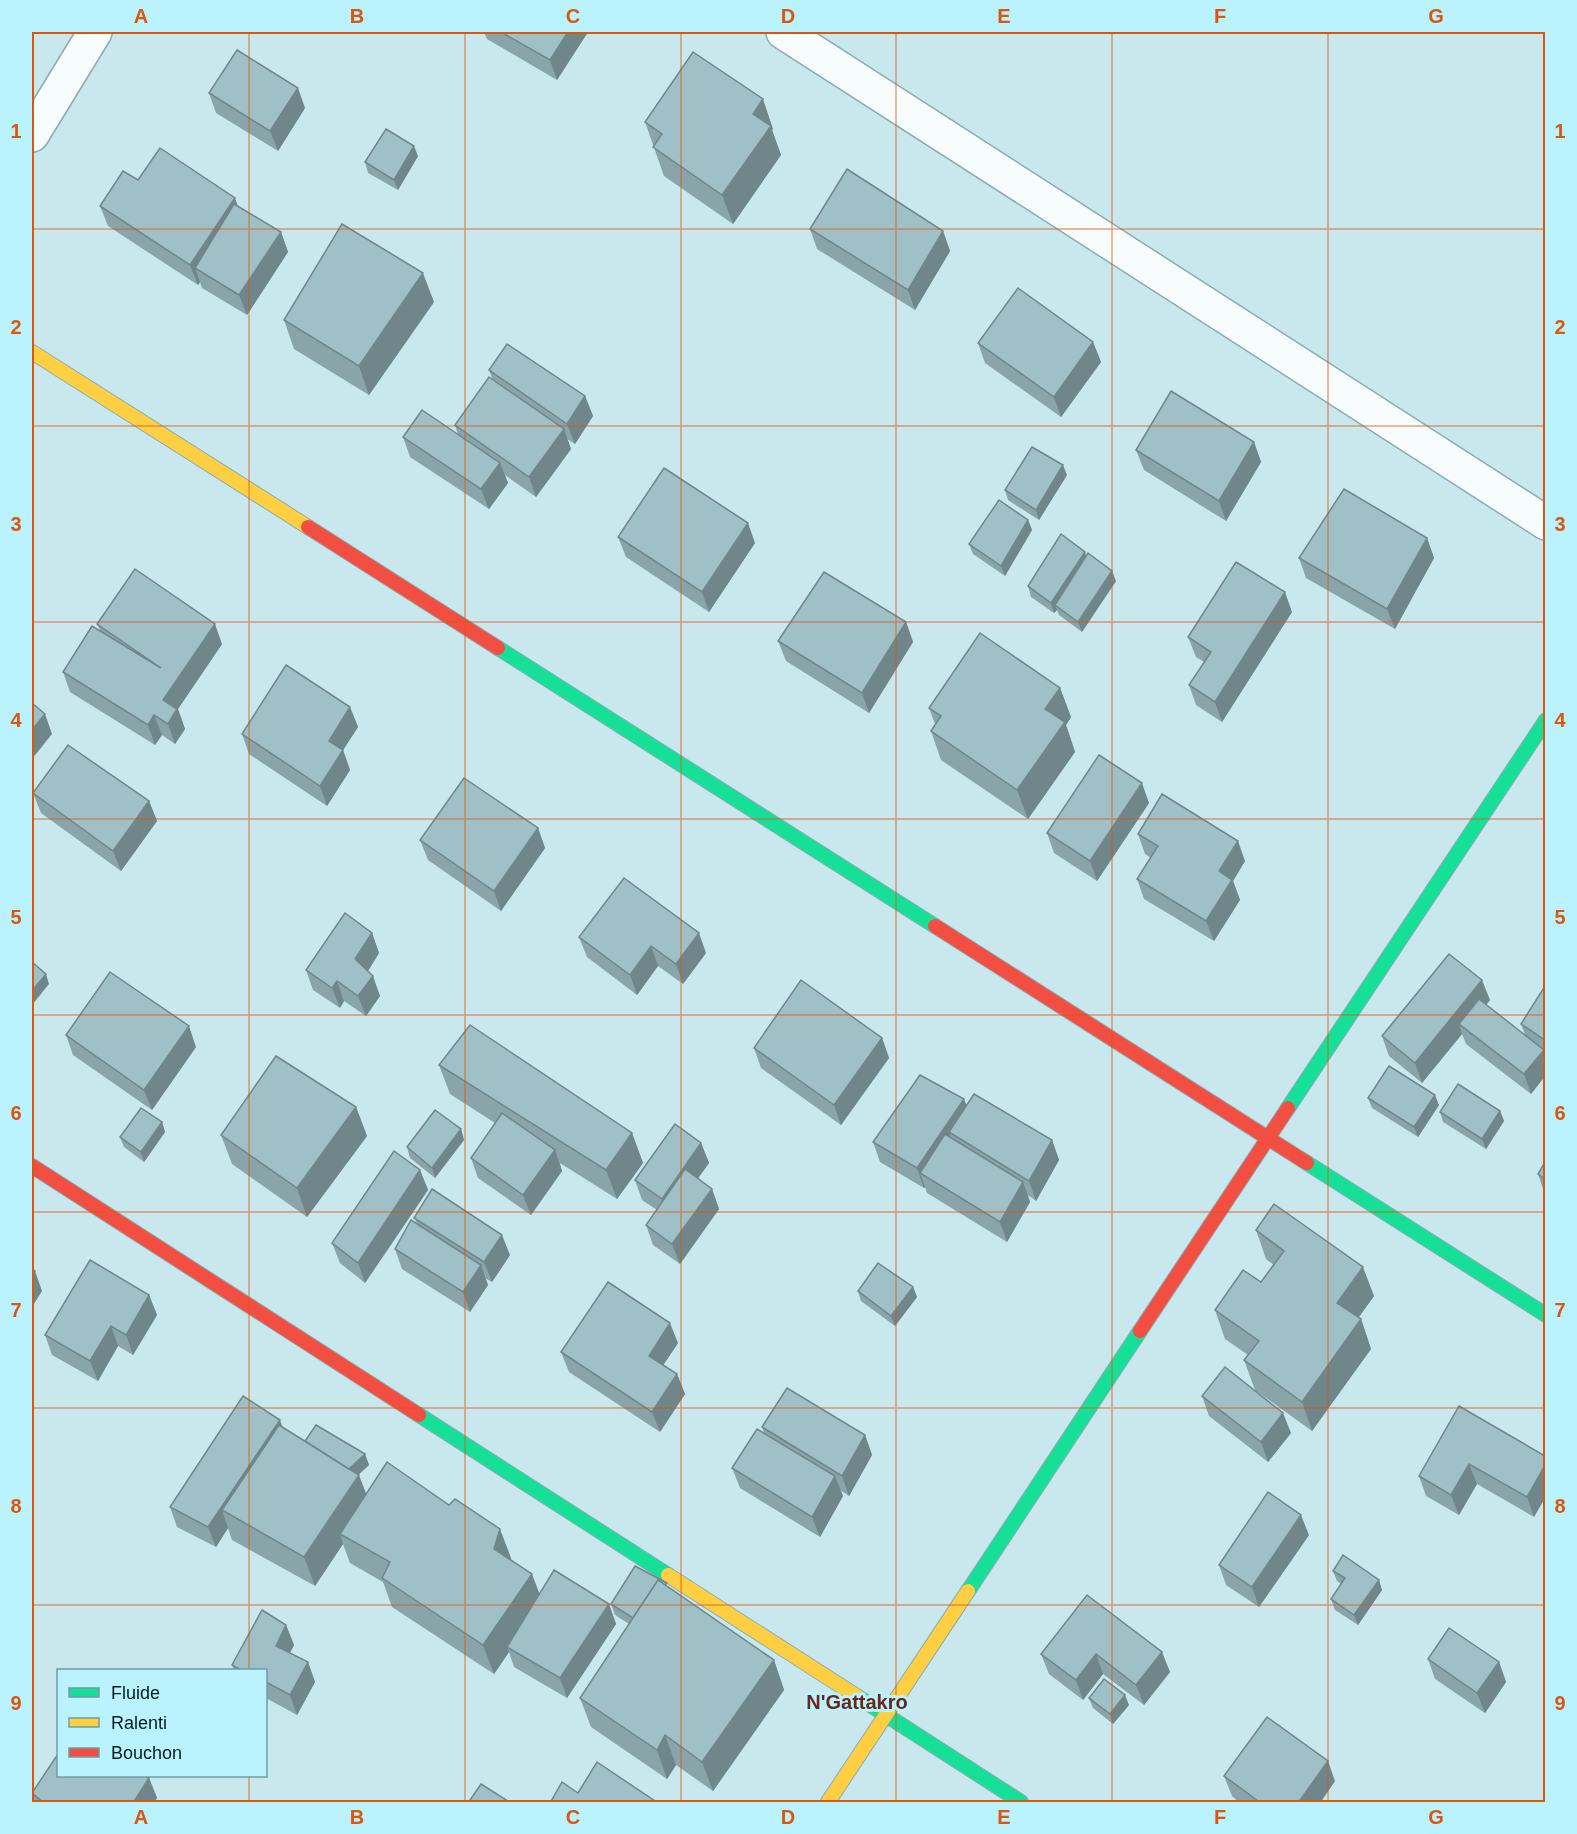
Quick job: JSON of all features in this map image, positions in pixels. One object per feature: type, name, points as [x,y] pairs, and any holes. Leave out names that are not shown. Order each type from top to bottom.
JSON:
[{"type":"street","points":[[32,135],[96,32]]},
{"type":"street","points":[[783,32],[1545,523]]},
{"type":"street","points":[[32,352],[1545,1315]]},
{"type":"street","points":[[828,1803],[1545,720]]},
{"type":"street","points":[[32,1166],[1021,1803]]},
{"type":"building","points":[[501,32],[568,32],[550,60]]},
{"type":"building","points":[[237,50],[298,88],[270,131],[209,93]]},
{"type":"building","points":[[693,52],[763,99],[753,114],[771,126],[722,195],[653,147],[662,134],[645,122]]},
{"type":"building","points":[[386,129],[414,146],[394,180],[365,162]]},
{"type":"building","points":[[160,148],[235,198],[190,265],[100,206],[123,171],[138,180]]},
{"type":"building","points":[[847,169],[943,231],[908,290],[810,229]]},
{"type":"building","points":[[234,204],[281,232],[239,295],[195,268]]},
{"type":"building","points":[[342,224],[423,273],[359,366],[284,320]]},
{"type":"building","points":[[1018,288],[1093,342],[1054,397],[978,343]]},
{"type":"building","points":[[507,344],[585,396],[567,424],[489,370]]},
{"type":"building","points":[[489,377],[564,429],[529,477],[455,425]]},
{"type":"building","points":[[1171,391],[1254,442],[1219,501],[1136,450]]},
{"type":"building","points":[[422,410],[500,463],[481,489],[403,437]]},
{"type":"building","points":[[1032,447],[1063,465],[1036,510],[1005,490]]},
{"type":"building","points":[[664,468],[748,523],[702,592],[618,537]]},
{"type":"building","points":[[1344,489],[1427,538],[1387,609],[1299,558]]},
{"type":"building","points":[[999,500],[1028,520],[1001,566],[969,544]]},
{"type":"building","points":[[1061,534],[1085,552],[1051,603],[1028,586]]},
{"type":"building","points":[[1088,553],[1112,571],[1078,622],[1055,605]]},
{"type":"building","points":[[1236,562],[1285,592],[1215,702],[1189,685],[1211,652],[1188,637]]},
{"type":"building","points":[[135,569],[215,624],[163,700],[177,709],[168,724],[154,715],[148,725],[63,672],[92,626],[161,668],[97,624]]},
{"type":"building","points":[[824,572],[906,622],[862,693],[778,641]]},
{"type":"building","points":[[980,633],[1060,688],[1045,709],[1065,722],[1017,790],[931,731],[941,716],[929,708]]},
{"type":"building","points":[[286,665],[350,707],[329,741],[343,750],[320,786],[242,734]]},
{"type":"building","points":[[32,703],[45,714],[32,730]]},
{"type":"building","points":[[68,745],[149,801],[113,851],[33,793]]},
{"type":"building","points":[[1099,755],[1142,783],[1090,861],[1047,833]]},
{"type":"building","points":[[464,778],[538,828],[494,891],[420,840]]},
{"type":"building","points":[[1162,794],[1238,841],[1219,871],[1232,880],[1206,921],[1137,879],[1158,846],[1138,834]]},
{"type":"building","points":[[624,878],[699,933],[676,964],[651,946],[630,975],[579,937]]},
{"type":"building","points":[[345,913],[372,933],[355,959],[373,976],[358,996],[337,981],[332,988],[306,970]]},
{"type":"building","points":[[1449,954],[1482,980],[1415,1063],[1382,1036]]},
{"type":"building","points":[[32,962],[46,974],[32,991]]},
{"type":"building","points":[[110,972],[189,1026],[144,1090],[66,1035]]},
{"type":"building","points":[[801,980],[882,1038],[834,1105],[754,1048]]},
{"type":"building","points":[[1545,986],[1545,1040],[1521,1024]]},
{"type":"building","points":[[1479,999],[1544,1050],[1524,1074],[1459,1024]]},
{"type":"building","points":[[470,1025],[632,1133],[606,1170],[439,1065]]},
{"type":"building","points":[[276,1056],[356,1107],[297,1188],[221,1135]]},
{"type":"building","points":[[1389,1066],[1435,1095],[1414,1127],[1368,1098]]},
{"type":"building","points":[[920,1075],[964,1099],[917,1168],[873,1142]]},
{"type":"building","points":[[1458,1084],[1500,1111],[1482,1139],[1440,1112]]},
{"type":"building","points":[[974,1094],[1052,1140],[1029,1181],[949,1132]]},
{"type":"building","points":[[141,1108],[162,1122],[141,1152],[120,1137]]},
{"type":"building","points":[[435,1110],[461,1129],[432,1168],[407,1147]]},
{"type":"building","points":[[502,1113],[555,1150],[523,1195],[471,1158]]},
{"type":"building","points":[[675,1124],[701,1143],[662,1199],[635,1180]]},
{"type":"building","points":[[945,1134],[1023,1182],[1000,1222],[920,1173]]},
{"type":"building","points":[[394,1151],[420,1170],[358,1263],[332,1243]]},
{"type":"building","points":[[1545,1162],[1545,1179],[1538,1174]]},
{"type":"building","points":[[685,1169],[712,1189],[672,1244],[646,1225]]},
{"type":"building","points":[[432,1189],[502,1235],[484,1262],[414,1218]]},
{"type":"building","points":[[1274,1204],[1363,1267],[1337,1303],[1361,1319],[1302,1402],[1244,1360],[1259,1341],[1215,1310],[1243,1270],[1261,1282],[1284,1251],[1256,1230]]},
{"type":"building","points":[[411,1220],[481,1265],[463,1292],[395,1249]]},
{"type":"building","points":[[90,1260],[149,1295],[126,1335],[111,1326],[90,1361],[45,1335]]},
{"type":"building","points":[[878,1263],[913,1287],[891,1316],[858,1291]]},
{"type":"building","points":[[608,1282],[670,1323],[649,1356],[677,1374],[652,1412],[561,1352]]},
{"type":"building","points":[[1225,1367],[1283,1413],[1261,1442],[1202,1396]]},
{"type":"building","points":[[787,1388],[865,1435],[842,1476],[762,1427]]},
{"type":"building","points":[[243,1396],[280,1420],[208,1527],[170,1507]]},
{"type":"building","points":[[1459,1406],[1545,1456],[1545,1465],[1527,1497],[1469,1464],[1451,1495],[1419,1476]]},
{"type":"building","points":[[279,1425],[359,1475],[304,1557],[222,1510]]},
{"type":"building","points":[[316,1425],[365,1454],[349,1469],[305,1441]]},
{"type":"building","points":[[757,1429],[835,1476],[812,1517],[732,1468]]},
{"type":"building","points":[[387,1462],[449,1505],[455,1499],[500,1529],[494,1549],[532,1574],[483,1645],[382,1578],[390,1562],[340,1534]]},
{"type":"building","points":[[1268,1492],[1301,1515],[1252,1587],[1219,1565]]},
{"type":"building","points":[[1343,1555],[1379,1580],[1354,1615],[1331,1599],[1345,1578],[1333,1571]]},
{"type":"building","points":[[635,1566],[667,1583],[665,1585],[658,1580],[633,1618],[611,1604]]},
{"type":"building","points":[[554,1570],[609,1604],[560,1678],[507,1647]]},
{"type":"building","points":[[658,1580],[774,1660],[702,1762],[665,1735],[657,1750],[580,1698]]},
{"type":"building","points":[[1087,1595],[1162,1652],[1136,1685],[1096,1654],[1076,1680],[1041,1654]]},
{"type":"building","points":[[262,1610],[286,1625],[276,1646],[308,1662],[290,1695],[267,1683],[267,1669],[239,1669],[232,1665]]},
{"type":"building","points":[[1449,1628],[1499,1662],[1477,1693],[1428,1659]]},
{"type":"building","points":[[1104,1679],[1125,1695],[1110,1714],[1089,1698]]},
{"type":"building","points":[[1267,1717],[1328,1761],[1298,1803],[1261,1803],[1224,1776]]},
{"type":"building","points":[[57,1756],[57,1777],[149,1778],[133,1803],[44,1803],[32,1793]]},
{"type":"building","points":[[597,1762],[658,1803],[550,1803],[562,1782],[578,1793]]},
{"type":"building","points":[[481,1784],[511,1803],[468,1803]]},
{"type":"traffic: fast","points":[[498,648],[935,926]]},
{"type":"traffic: fast","points":[[1288,1108],[1546,720]]},
{"type":"traffic: fast","points":[[1307,1163],[1546,1315]]},
{"type":"traffic: fast","points":[[968,1591],[1140,1331]]},
{"type":"traffic: fast","points":[[419,1415],[668,1575]]},
{"type":"traffic: fast","points":[[858,1697],[1021,1802]]},
{"type":"traffic: slow","points":[[32,352],[308,527]]},
{"type":"traffic: slow","points":[[668,1575],[858,1697]]},
{"type":"traffic: slow","points":[[828,1802],[968,1591]]},
{"type":"traffic: jam","points":[[308,527],[498,648]]},
{"type":"traffic: jam","points":[[935,926],[1307,1163]]},
{"type":"traffic: jam","points":[[1140,1331],[1288,1108]]},
{"type":"traffic: jam","points":[[32,1166],[419,1415]]},
{"type":"district","name":"N'Gattakro","points":[[857,1702]]}]
